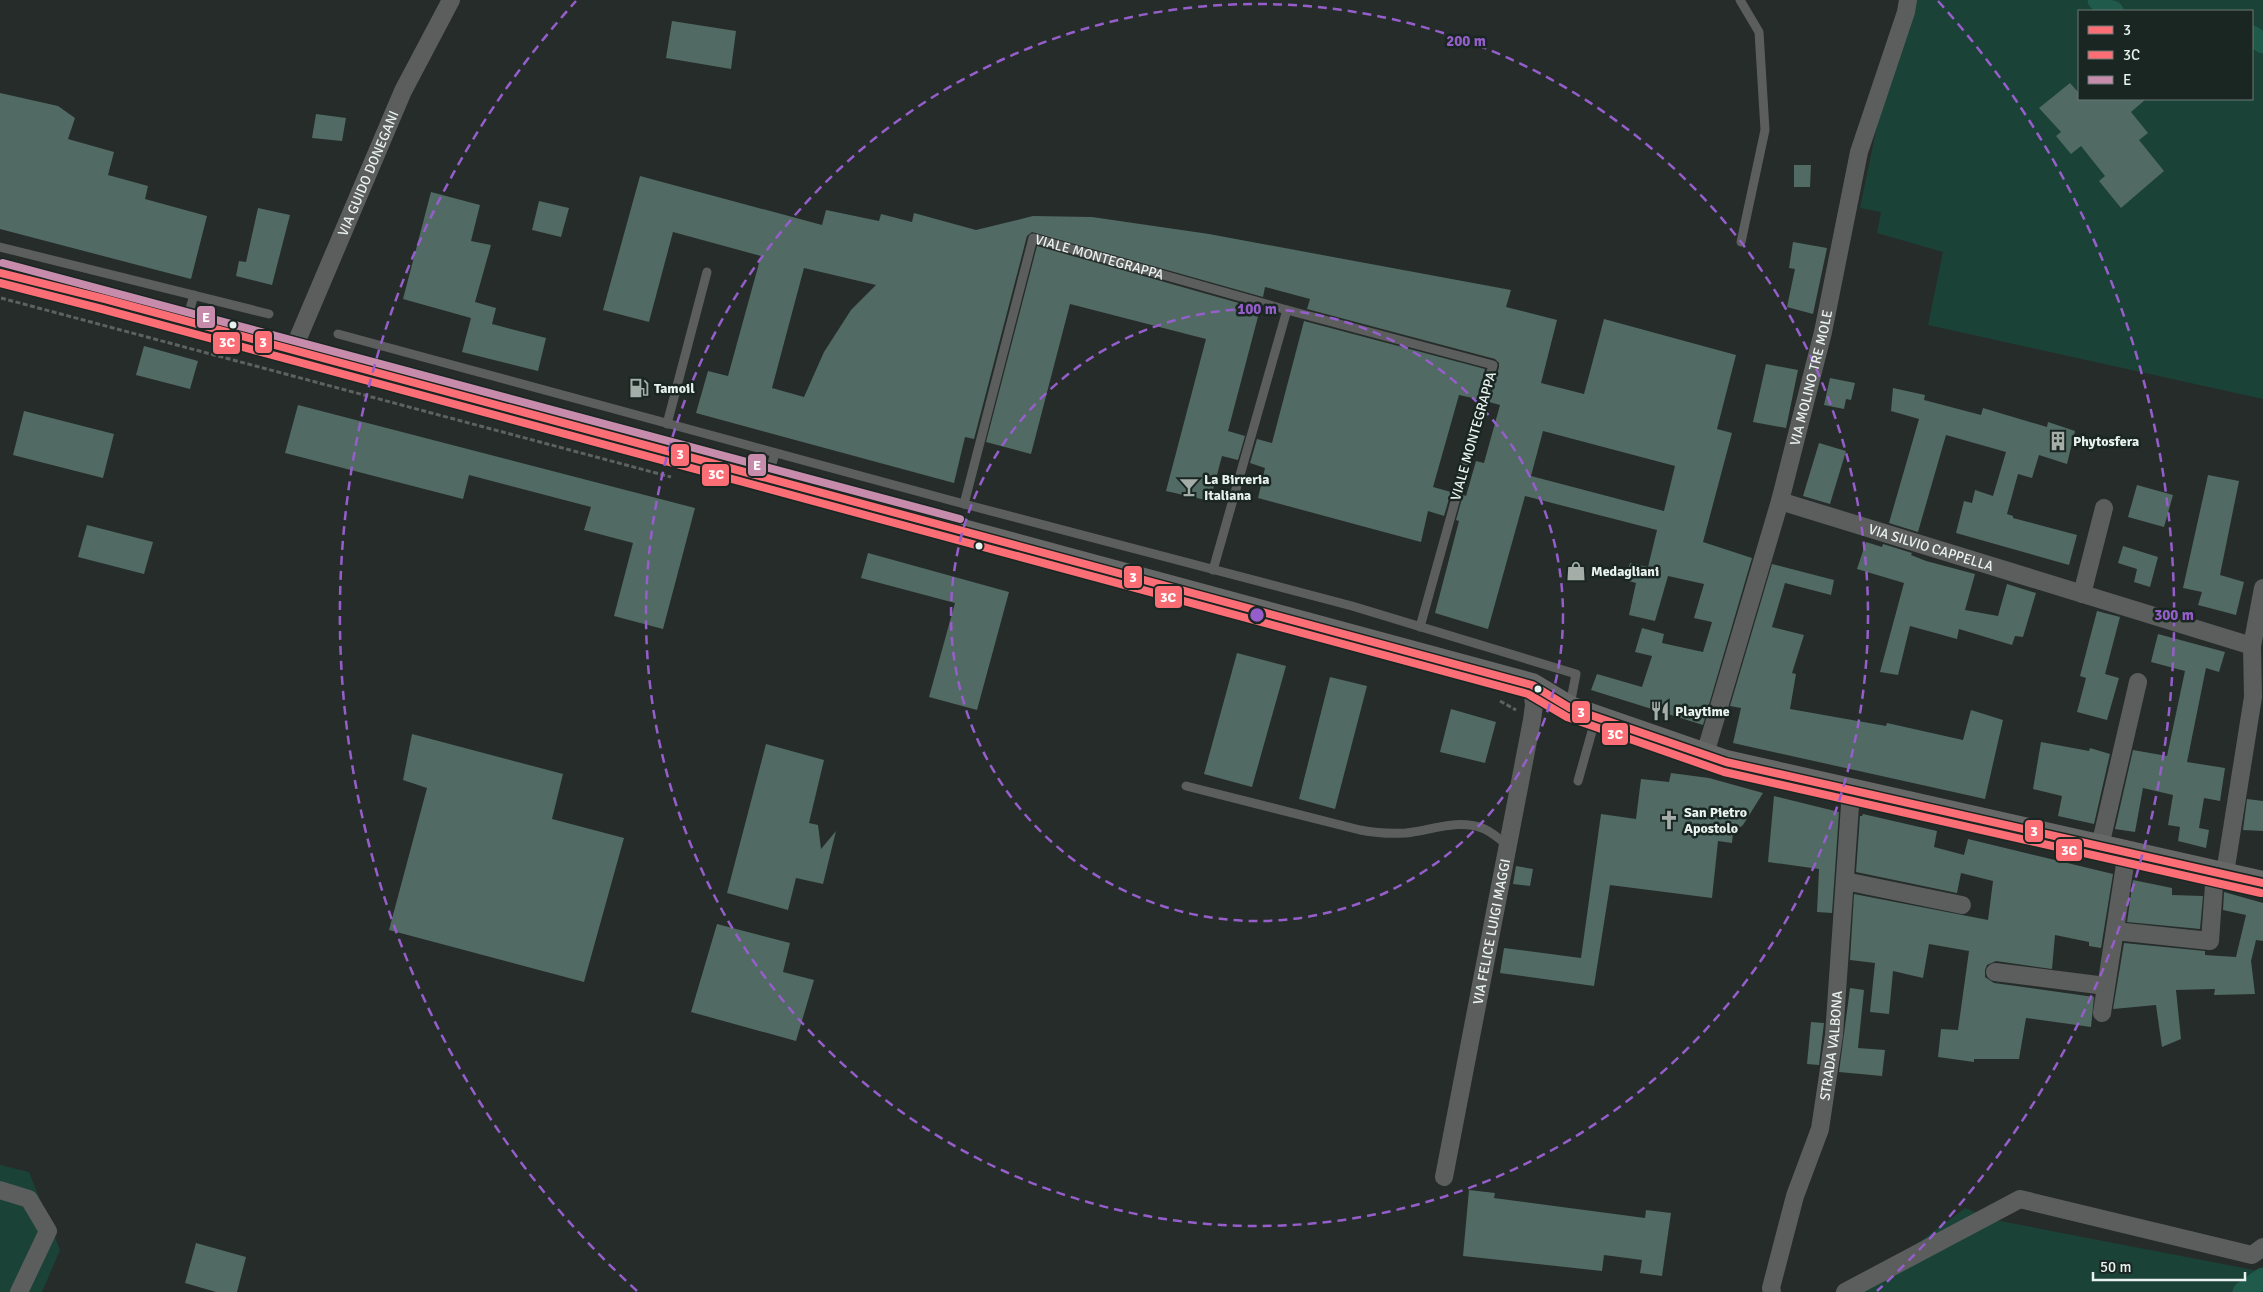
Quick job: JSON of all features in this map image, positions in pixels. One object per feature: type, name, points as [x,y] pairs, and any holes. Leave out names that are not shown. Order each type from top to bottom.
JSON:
[{"type":"main road","points":[[0,273],[293,350],[1532,685],[1570,708],[1726,762],[2263,883]]},
{"type":"street","name":"VIA GUIDO DONEGANI","points":[[293,350],[403,91],[451,0]]},
{"type":"street","name":"VIA MOLINO TRE MOLE","points":[[1705,754],[1780,501],[1823,332],[1859,152],[1906,12],[1908,0]]},
{"type":"street","name":"VIA SILVIO CAPPELLA","points":[[1780,501],[2252,646]]},
{"type":"street","points":[[2082,594],[2104,508]]},
{"type":"street","points":[[2115,931],[2210,942],[2220,872],[2253,696],[2252,646],[2263,588]]},
{"type":"street","points":[[2100,846],[2138,682]]},
{"type":"street","name":"VIA FELICE LUIGI MAGGI","points":[[1444,1177],[1532,720],[1534,705],[1532,685]]},
{"type":"street","name":"STRADA VALBONA","points":[[1772,1292],[1771,1288],[1795,1196],[1820,1129],[1834,1035],[1851,791]]},
{"type":"street","points":[[2102,1013],[2128,852]]},
{"type":"street","points":[[1845,881],[1962,906]]},
{"type":"street","points":[[1995,972],[2106,986]]},
{"type":"street","points":[[0,1190],[28,1199],[48,1231],[19,1292]]},
{"type":"street","points":[[1844,1292],[2020,1199],[2252,1255],[2263,1247]]},
{"type":"lane","points":[[1740,0],[1759,32],[1765,130],[1741,242]]},
{"type":"lane","name":"VIALE MONTEGRAPPA","points":[[964,504],[1033,238],[1287,310],[1493,365],[1420,626]]},
{"type":"lane","points":[[0,247],[269,314]]},
{"type":"lane","points":[[667,424],[707,272]]},
{"type":"lane","points":[[186,322],[194,295]]},
{"type":"lane","points":[[1213,570],[1287,310]]},
{"type":"lane","points":[[338,334],[1420,626],[1576,674],[1570,708]]},
{"type":"lane","points":[[768,479],[775,453]]},
{"type":"lane","points":[[1578,781],[1596,717]]},
{"type":"lane","points":[[1186,786],[1381,834],[1407,833],[1436,827],[1463,825],[1483,828],[1508,845]]},
{"type":"green space","points":[[1915,0],[2263,0],[2263,399],[1928,325],[1943,252],[1877,233],[1881,212],[1860,208],[1880,111],[1917,2]]},
{"type":"green space","points":[[0,1165],[29,1172],[60,1250],[42,1292],[0,1292]]},
{"type":"green space","points":[[1965,1208],[1995,1220],[2259,1271],[2233,1292],[1852,1292]]},
{"type":"building","points":[[672,21],[736,31],[731,69],[666,58]]},
{"type":"building","points":[[2070,83],[2078,92],[2078,100],[2145,100],[2131,112],[2148,133],[2139,140],[2164,171],[2121,208],[2099,181],[2105,176],[2081,146],[2071,154],[2056,136],[2061,132],[2039,108]]},
{"type":"building","points":[[0,93],[58,106],[75,118],[68,139],[114,152],[108,175],[148,186],[145,199],[207,216],[191,279],[0,229]]},
{"type":"building","points":[[316,114],[346,118],[342,141],[312,138]]},
{"type":"building","points":[[1794,165],[1811,165],[1810,187],[1794,187]]},
{"type":"building","points":[[640,176],[822,225],[826,210],[879,221],[881,214],[912,222],[914,213],[976,230],[1033,216],[1092,217],[1209,234],[1511,290],[1506,307],[1557,320],[1541,383],[1584,394],[1604,319],[1736,355],[1717,429],[1732,433],[1703,542],[1752,558],[1703,725],[1591,690],[1597,674],[1642,687],[1652,656],[1635,652],[1642,628],[1664,634],[1662,643],[1703,652],[1712,622],[1694,618],[1704,584],[1668,576],[1655,621],[1629,615],[1636,583],[1625,580],[1630,563],[1648,567],[1657,530],[1525,496],[1488,629],[1435,613],[1459,521],[1456,520],[1463,495],[1466,496],[1476,461],[1484,463],[1500,405],[1489,402],[1499,367],[1499,363],[1495,359],[1307,309],[1310,299],[1265,287],[1263,297],[1032,232],[1027,236],[974,439],[965,437],[954,483],[696,413],[708,371],[728,376],[761,256],[673,232],[649,322],[603,310]],"holes":[[[804,268],[876,285],[851,310],[824,352],[804,397],[772,388]],[[1543,431],[1675,466],[1664,511],[1531,476]]]},
{"type":"building","points":[[431,192],[480,205],[471,241],[491,245],[475,302],[496,308],[492,324],[546,338],[538,371],[462,352],[471,318],[403,299]]},
{"type":"building","points":[[539,201],[569,208],[561,237],[532,230]]},
{"type":"building","points":[[258,208],[290,215],[272,285],[236,276],[239,261],[246,262]]},
{"type":"building","points":[[1793,242],[1827,248],[1813,314],[1787,307],[1795,269],[1789,268]]},
{"type":"building","points":[[1037,246],[1260,309],[1228,431],[1245,436],[1238,460],[1222,456],[1210,501],[1166,491],[1206,339],[1070,304],[1031,454],[986,442]]},
{"type":"building","points":[[1304,321],[1485,369],[1477,399],[1459,395],[1433,487],[1451,492],[1444,516],[1428,511],[1421,542],[1258,498],[1265,468],[1250,463],[1257,439],[1272,443]]},
{"type":"building","points":[[144,346],[198,361],[190,389],[136,375]]},
{"type":"building","points":[[1766,364],[1798,370],[1786,428],[1753,422]]},
{"type":"building","points":[[1830,378],[1855,383],[1851,400],[1846,399],[1844,409],[1824,405]]},
{"type":"building","points":[[1893,388],[1925,395],[1924,400],[1981,415],[1983,408],[2047,427],[2048,422],[2075,431],[2067,464],[2039,455],[2032,478],[2018,474],[2007,514],[2013,516],[2013,518],[2077,535],[2069,565],[1956,533],[1964,501],[1972,503],[1975,490],[1993,496],[2006,452],[1946,435],[1918,532],[1889,523],[1919,419],[1891,411]]},
{"type":"building","points":[[298,405],[695,508],[663,629],[614,616],[633,543],[584,530],[591,507],[469,475],[463,499],[285,453]]},
{"type":"building","points":[[24,411],[114,434],[103,478],[13,455]]},
{"type":"building","points":[[1819,443],[1846,451],[1830,504],[1803,496]]},
{"type":"building","points":[[2208,475],[2239,481],[2220,575],[2244,582],[2236,615],[2198,605],[2202,592],[2183,588]]},
{"type":"building","points":[[2137,485],[2173,495],[2164,527],[2128,517]]},
{"type":"building","points":[[87,525],[153,542],[144,574],[78,557]]},
{"type":"building","points":[[1866,542],[1882,547],[1883,544],[1912,553],[1911,555],[1926,561],[1975,574],[1965,610],[1998,616],[2007,584],[2036,593],[2023,637],[2015,636],[2012,645],[1959,629],[1957,639],[1910,626],[1898,675],[1880,672],[1904,583],[1857,569]]},
{"type":"building","points":[[2123,546],[2158,557],[2150,587],[2134,582],[2137,569],[2118,563]]},
{"type":"building","points":[[868,553],[1009,592],[977,710],[929,697],[955,603],[861,578]]},
{"type":"building","points":[[1772,564],[1834,580],[1831,595],[1785,583],[1772,627],[1804,635],[1792,673],[1796,674],[1790,709],[1886,726],[1887,723],[1963,740],[1971,710],[2003,720],[1985,799],[1733,743],[1741,708],[1730,706]]},
{"type":"building","points":[[2097,611],[2120,617],[2105,674],[2119,678],[2107,720],[2077,712],[2086,678],[2080,676]]},
{"type":"building","points":[[2158,634],[2225,652],[2219,672],[2206,668],[2187,762],[2225,768],[2220,801],[2204,798],[2199,828],[2209,830],[2206,848],[2178,841],[2180,827],[2168,825],[2173,795],[2143,788],[2135,832],[2115,829],[2133,750],[2167,756],[2185,671],[2151,662]]},
{"type":"building","points":[[1237,653],[1286,666],[1252,787],[1204,774]]},
{"type":"building","points":[[1330,677],[1367,686],[1335,809],[1299,799]]},
{"type":"building","points":[[1451,709],[1496,722],[1485,763],[1440,752]]},
{"type":"building","points":[[412,734],[563,774],[552,819],[624,838],[584,982],[389,930],[427,788],[403,780]]},
{"type":"building","points":[[2041,742],[2089,751],[2090,748],[2110,754],[2094,824],[2058,816],[2062,796],[2033,789]]},
{"type":"building","points":[[766,744],[824,760],[809,823],[818,825],[821,849],[836,831],[823,884],[796,878],[788,910],[727,893]]},
{"type":"building","points":[[1671,773],[1709,778],[1763,793],[1743,825],[1733,833],[1732,843],[1718,841],[1712,898],[1610,885],[1594,986],[1500,973],[1504,948],[1581,958],[1601,814],[1636,819],[1641,779],[1669,782]]},
{"type":"building","points":[[1774,796],[1839,812],[1832,913],[1817,912],[1819,869],[1768,862]]},
{"type":"building","points":[[2247,799],[2263,801],[2263,831],[2243,830]]},
{"type":"building","points":[[1863,814],[1937,831],[1934,847],[1964,855],[1968,839],[2113,874],[2101,948],[2089,946],[2089,942],[2055,935],[2052,969],[1996,961],[1987,965],[1985,970],[1985,977],[1994,983],[2094,997],[2091,1027],[2026,1018],[2019,1059],[1974,1059],[1974,1062],[1938,1057],[1941,1029],[1958,1030],[1969,951],[1929,944],[1923,978],[1893,971],[1889,1014],[1870,1012],[1875,963],[1850,960],[1854,894],[1988,920],[1993,881],[1961,873],[1957,893],[1856,872],[1860,816]]},
{"type":"building","points":[[1516,866],[1533,869],[1530,886],[1513,884]]},
{"type":"building","points":[[2133,880],[2172,888],[2172,895],[2203,896],[2200,929],[2127,922]]},
{"type":"building","points":[[2224,892],[2263,903],[2263,941],[2256,940],[2251,961],[2255,994],[2214,995],[2215,989],[2176,990],[2181,1039],[2162,1047],[2156,1005],[2113,1009],[2124,943],[2205,951],[2205,955],[2236,957],[2246,915],[2223,910]]},
{"type":"building","points":[[717,924],[790,943],[783,972],[814,980],[796,1041],[691,1012]]},
{"type":"building","points":[[1850,988],[1864,990],[1858,1048],[1885,1050],[1882,1076],[1839,1072]]},
{"type":"building","points":[[1811,1022],[1824,1023],[1819,1065],[1807,1064]]},
{"type":"building","points":[[1469,1190],[1495,1193],[1494,1198],[1645,1218],[1646,1210],[1671,1213],[1662,1276],[1640,1273],[1642,1260],[1604,1255],[1602,1271],[1463,1256]]},
{"type":"building","points":[[196,1243],[246,1257],[237,1292],[216,1292],[185,1283]]},
{"type":"waterway","points":[[2098,0],[2107,10]]},
{"type":"waterway","points":[[2253,37],[2263,43]]},
{"type":"waterway","points":[[2243,1292],[2263,1278]]},
{"type":"transit line","name":"E","points":[[3,263],[960,519]]},
{"type":"transit line","name":"3","points":[[0,273],[105,299],[1532,685],[1570,708],[1726,762],[2263,883]]},
{"type":"transit line","name":"3C","points":[[0,283],[1528,694],[1567,717],[1724,772],[2261,893]]},
{"type":"place","name":"Tamoil","points":[[639,388]]},
{"type":"place","name":"Phytosfera","points":[[2058,441]]},
{"type":"place","name":"La Birreria Italiana","points":[[1189,487]]},
{"type":"place","name":"Medagliani","points":[[1576,571]]},
{"type":"place","name":"Playtime","points":[[1660,711]]},
{"type":"place","name":"San Pietro Apostolo","points":[[1669,820]]}]
